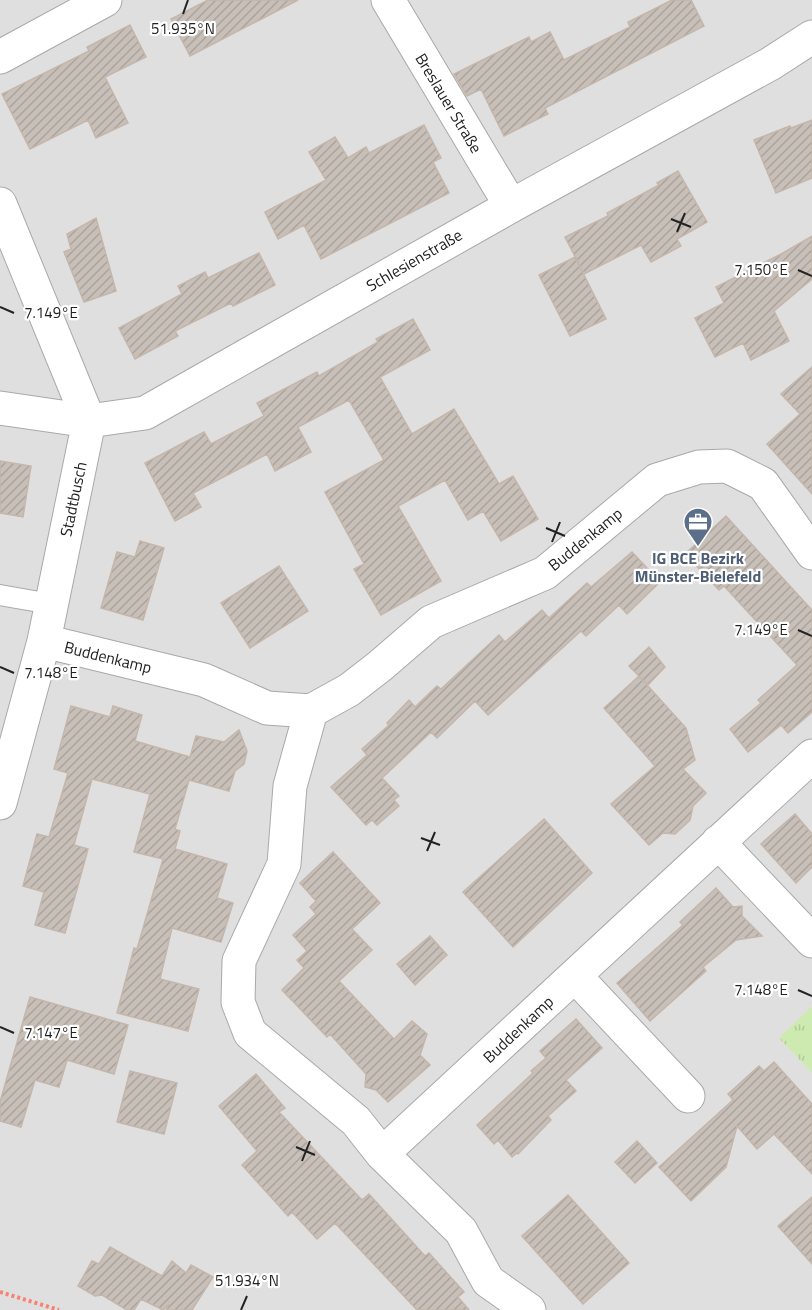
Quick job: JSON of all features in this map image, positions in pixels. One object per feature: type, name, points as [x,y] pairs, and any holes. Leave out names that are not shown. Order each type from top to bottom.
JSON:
[{"type":"street","points":[[0,57],[105,0]]},
{"type":"street","name":"Breslauer Straße","points":[[388,0],[511,206]]},
{"type":"street","name":"Schlesienstraße","points":[[0,408],[88,421],[145,413],[511,206],[760,70],[812,37]]},
{"type":"street","points":[[0,204],[88,421]]},
{"type":"street","name":"Stadtbusch","points":[[0,803],[7,749],[44,641],[88,421]]},
{"type":"street","name":"Buddenkamp","points":[[44,641],[204,680],[267,708],[310,711],[357,684],[431,622],[545,573],[657,480],[699,467],[727,466],[763,484],[812,553]]},
{"type":"street","points":[[310,711],[290,786],[284,864],[239,961],[238,1002],[250,1033],[356,1121],[382,1154],[461,1231],[488,1281],[529,1310]]},
{"type":"street","name":"Buddenkamp","points":[[382,1154],[812,756]]},
{"type":"street","points":[[718,842],[812,941]]},
{"type":"street","points":[[575,976],[688,1096]]},
{"type":"lane","points":[[0,595],[51,604]]},
{"type":"path","points":[[0,1293],[59,1310]]},
{"type":"shaded area","points":[[0,0],[812,0],[812,1310],[0,1310]]},
{"type":"green space","points":[[812,1006],[812,1073],[779,1038]]},
{"type":"building","points":[[208,0],[298,0],[190,56],[171,19]]},
{"type":"building","points":[[672,0],[691,0],[704,26],[545,108],[548,114],[504,136],[481,89],[467,96],[454,74],[529,37],[531,42],[550,32],[564,60],[630,27],[628,22]]},
{"type":"building","points":[[130,25],[146,57],[105,77],[128,123],[96,138],[88,120],[30,149],[2,94],[89,51],[87,47]]},
{"type":"building","points":[[812,120],[812,178],[776,193],[754,140]]},
{"type":"building","points":[[424,125],[441,158],[433,162],[449,193],[321,259],[304,225],[278,239],[265,212],[326,180],[309,152],[335,137],[348,158],[366,147],[369,153]]},
{"type":"building","points":[[678,171],[707,222],[677,239],[681,246],[651,262],[641,245],[584,274],[565,237],[608,216],[607,213],[659,185],[657,183]]},
{"type":"building","points":[[96,218],[116,291],[84,302],[64,252],[71,249],[67,234]]},
{"type":"building","points":[[812,236],[812,279],[774,311],[789,341],[751,360],[743,343],[715,357],[695,318],[724,303],[716,287]]},
{"type":"building","points":[[259,253],[275,285],[233,306],[231,303],[175,331],[178,336],[135,359],[119,328],[182,294],[178,286],[205,272],[208,278]]},
{"type":"building","points":[[575,257],[606,319],[570,336],[539,275]]},
{"type":"building","points":[[413,319],[430,350],[380,377],[412,434],[454,409],[499,484],[513,476],[538,519],[501,541],[483,511],[468,520],[445,480],[398,506],[441,581],[381,615],[354,569],[364,564],[325,492],[384,460],[349,400],[298,427],[311,452],[275,471],[267,454],[193,493],[201,507],[175,521],[145,463],[204,432],[211,444],[264,416],[257,403],[317,372],[319,376],[378,342],[376,339]]},
{"type":"building","points":[[812,367],[812,494],[767,444],[800,414],[781,394]]},
{"type":"building","points":[[0,461],[31,466],[23,517],[0,513]]},
{"type":"building","points":[[726,516],[812,610],[812,712],[788,733],[781,725],[748,752],[730,729],[761,703],[758,700],[797,665],[724,586],[719,590],[685,554]]},
{"type":"building","points":[[140,541],[164,548],[143,620],[101,608],[117,552],[135,557]]},
{"type":"building","points":[[632,552],[660,582],[627,614],[619,605],[586,636],[581,631],[488,715],[475,701],[437,738],[431,732],[382,778],[399,796],[394,800],[399,806],[377,825],[372,820],[366,825],[331,787],[367,755],[362,749],[389,725],[387,723],[409,700],[415,707],[437,686],[441,689],[499,635],[505,642],[542,610],[549,618],[587,583],[591,587]]},
{"type":"building","points":[[279,566],[308,611],[250,648],[221,603]]},
{"type":"building","points":[[649,647],[665,667],[648,685],[629,666]]},
{"type":"building","points":[[639,676],[686,728],[695,760],[683,769],[706,793],[693,806],[690,820],[675,834],[663,833],[649,845],[611,804],[655,766],[604,708]]},
{"type":"building","points":[[71,706],[110,717],[113,706],[142,715],[135,741],[190,757],[196,736],[224,742],[239,730],[247,751],[244,764],[235,771],[229,791],[189,780],[175,829],[180,831],[175,849],[227,864],[217,898],[233,903],[221,942],[172,928],[160,979],[199,989],[188,1031],[117,1013],[134,948],[137,949],[163,859],[134,852],[150,794],[92,779],[74,845],[88,849],[65,933],[35,925],[44,892],[23,886],[37,834],[49,837],[68,773],[54,769]]},
{"type":"building","points":[[795,814],[812,834],[812,867],[796,883],[761,844]]},
{"type":"building","points":[[544,819],[592,873],[513,947],[463,892]]},
{"type":"building","points":[[333,852],[380,903],[352,929],[372,950],[339,981],[394,1039],[412,1021],[427,1034],[420,1055],[430,1065],[388,1102],[376,1090],[365,1087],[366,1074],[330,1034],[327,1037],[282,990],[304,968],[297,960],[307,951],[293,935],[316,914],[310,907],[316,901],[300,883]]},
{"type":"building","points":[[716,888],[733,907],[742,906],[742,916],[762,936],[736,940],[703,967],[706,971],[650,1021],[617,983],[683,925],[680,922]]},
{"type":"building","points":[[430,936],[447,955],[415,985],[397,964]]},
{"type":"building","points":[[30,997],[128,1025],[114,1074],[67,1060],[59,1087],[35,1080],[21,1127],[0,1121],[0,1102]]},
{"type":"building","points":[[576,1019],[602,1048],[566,1080],[576,1091],[548,1116],[551,1120],[518,1154],[512,1157],[498,1140],[494,1144],[477,1125],[533,1073],[531,1071],[546,1058],[540,1051]]},
{"type":"building","points":[[774,1062],[812,1104],[812,1174],[774,1134],[757,1149],[737,1126],[726,1167],[691,1201],[659,1167],[733,1100],[728,1094],[759,1066],[764,1071]]},
{"type":"building","points":[[130,1071],[177,1083],[164,1134],[117,1122]]},
{"type":"building","points":[[256,1074],[285,1108],[279,1112],[362,1200],[369,1194],[425,1256],[429,1253],[464,1292],[458,1297],[469,1310],[417,1310],[335,1223],[317,1239],[292,1212],[288,1216],[242,1165],[257,1151],[219,1106]]},
{"type":"building","points":[[637,1141],[657,1163],[635,1183],[615,1162]]},
{"type":"building","points":[[568,1195],[629,1263],[583,1304],[522,1236]]},
{"type":"building","points":[[812,1197],[812,1264],[778,1226]]},
{"type":"building","points":[[110,1247],[162,1276],[172,1261],[186,1273],[191,1265],[213,1277],[192,1310],[166,1310],[169,1304],[163,1310],[141,1299],[134,1310],[127,1310],[102,1295],[95,1296],[78,1286],[92,1261],[99,1264]]},
{"type":"place","name":"IG BCE Bezirk Münster-Bielefeld","points":[[698,548]]}]
